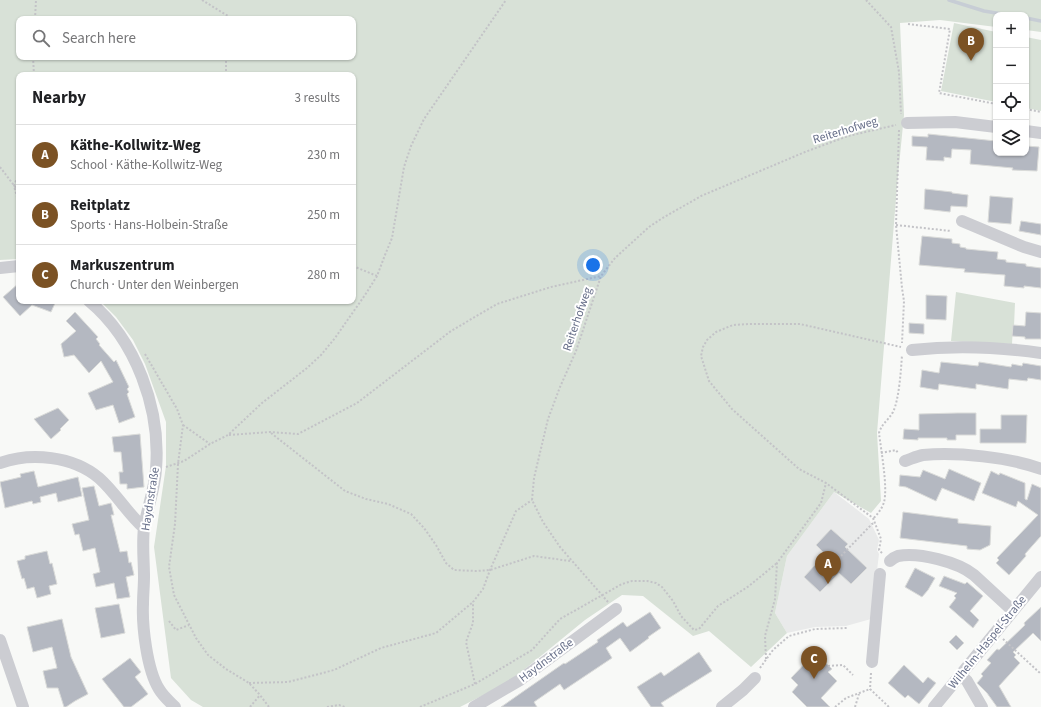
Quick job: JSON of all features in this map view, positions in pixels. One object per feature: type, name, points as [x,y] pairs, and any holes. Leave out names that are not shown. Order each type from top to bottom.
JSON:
[{"type":"street","points":[[904,120],[955,122],[993,127]]},
{"type":"street","points":[[1029,132],[1041,134]]},
{"type":"street","points":[[962,221],[1024,248],[1041,252]]},
{"type":"street","points":[[0,268],[16,266]]},
{"type":"street","name":"Haydnstraße","points":[[92,304],[111,323],[127,345],[150,400],[155,422],[157,446],[156,470],[152,496],[144,528],[144,632],[153,677],[159,690],[175,707]]},
{"type":"street","points":[[907,349],[989,348],[1041,354]]},
{"type":"street","points":[[905,461],[921,455],[952,455],[996,458],[1041,469]]},
{"type":"street","points":[[0,463],[18,458],[44,457],[77,465],[89,471],[99,479],[144,528]]},
{"type":"street","points":[[890,561],[898,556],[914,556],[944,560],[953,563],[968,570],[1012,610]]},
{"type":"street","points":[[872,662],[880,574]]},
{"type":"street","name":"Wilhelm-Haspel-Straße","points":[[934,707],[1012,610],[1041,577]]},
{"type":"street","name":"Haydnstraße","points":[[474,707],[520,680],[616,609]]},
{"type":"street","points":[[0,640],[23,707]]},
{"type":"street","points":[[961,675],[982,707]]},
{"type":"street","points":[[722,707],[755,678]]},
{"type":"path","points":[[35,16],[36,0]]},
{"type":"path","points":[[202,0],[228,16]]},
{"type":"path","points":[[178,464],[210,444],[228,435],[262,403],[322,355],[335,338],[365,295],[376,276],[392,238],[404,167],[411,146],[424,119],[506,0]]},
{"type":"path","points":[[866,0],[891,27],[904,120],[898,132],[896,225],[904,301],[907,349],[800,324],[733,325],[716,332],[707,340],[703,347],[701,356],[710,381],[732,409],[799,469],[826,483],[873,518],[881,539],[879,550],[890,561]]},
{"type":"path","points":[[908,24],[950,29],[939,93],[993,103]]},
{"type":"path","points":[[33,60],[34,72]]},
{"type":"path","points":[[226,60],[226,72]]},
{"type":"path","points":[[1029,110],[1041,112]]},
{"type":"path","name":"Reiterhofweg","points":[[532,500],[534,478],[548,419],[576,351],[601,276],[615,258],[648,228],[701,196],[805,152],[848,136],[884,127],[904,120]]},
{"type":"path","points":[[0,167],[16,188]]},
{"type":"path","points":[[16,181],[14,186],[16,193]]},
{"type":"path","points":[[896,225],[951,231]]},
{"type":"path","points":[[356,267],[376,276]]},
{"type":"path","points":[[228,435],[270,432],[298,434],[357,403],[450,331],[497,304],[551,287],[601,276]]},
{"type":"path","points":[[873,518],[881,511],[885,499],[881,453],[881,427],[893,412],[901,366]]},
{"type":"path","points":[[210,444],[183,425],[178,464],[175,524],[169,567],[174,595],[196,638],[208,655],[226,669],[249,683],[269,707]]},
{"type":"path","points":[[270,432],[345,491],[366,500],[388,504],[411,514],[436,545],[446,563],[454,570],[490,570],[534,556],[571,561]]},
{"type":"path","points":[[881,453],[896,450],[905,461]]},
{"type":"path","points":[[420,707],[475,684],[532,650],[560,619],[622,584],[632,581],[641,580],[656,583],[662,587],[673,601],[681,616],[694,630],[699,629],[718,606],[749,586],[776,565],[821,503],[826,483]]},
{"type":"path","points":[[249,683],[288,682],[334,670],[381,648],[436,633],[473,602],[483,590],[490,570],[516,511],[532,500],[544,522],[571,561],[601,596],[616,609]]},
{"type":"path","points":[[841,556],[872,524],[875,523]]},
{"type":"path","points":[[766,659],[765,636],[775,600],[776,565]]},
{"type":"path","points":[[473,602],[473,623],[466,642],[475,684]]},
{"type":"path","points":[[169,621],[176,630],[189,625]]},
{"type":"path","points":[[755,678],[773,650],[789,636],[815,629],[847,628]]},
{"type":"path","points":[[995,633],[1041,674]]},
{"type":"path","points":[[870,689],[872,662]]},
{"type":"path","points":[[828,666],[843,665],[853,675]]},
{"type":"path","points":[[835,707],[846,698],[870,689]]},
{"type":"path","points":[[870,689],[889,707]]},
{"type":"path","points":[[855,707],[859,694]]},
{"type":"path","points":[[250,707],[260,695]]},
{"type":"path","points":[[327,707],[339,705],[345,707]]},
{"type":"shaded area","points":[[0,0],[1041,0],[1041,32],[1029,30],[1029,12],[993,12],[993,27],[940,20],[900,23],[904,115],[877,433],[881,501],[871,513],[834,492],[787,556],[775,613],[787,633],[751,667],[709,631],[693,636],[643,596],[622,595],[585,620],[509,682],[460,707],[203,707],[191,700],[171,678],[154,547],[166,466],[166,422],[145,364],[133,340],[116,317],[103,304],[356,304],[356,72],[16,72],[16,259],[0,260]]},
{"type":"shaded area","points":[[954,23],[993,31],[993,101],[941,91]]},
{"type":"shaded area","points":[[1029,38],[1041,40],[1041,111],[1029,109]]},
{"type":"shaded area","points":[[956,292],[1015,303],[1012,344],[951,341]]},
{"type":"shaded area","points":[[834,492],[869,519],[879,540],[877,550],[879,554],[871,619],[846,626],[815,627],[787,633],[775,613],[787,556]]},
{"type":"building","points":[[928,134],[993,141],[993,156],[1029,156],[1029,146],[1039,147],[1037,171],[1012,170],[1013,168],[970,164],[971,150],[952,149],[951,158],[944,157],[944,161],[926,160],[927,147],[912,146],[912,136],[928,137]]},
{"type":"building","points":[[925,189],[968,195],[967,207],[951,206],[950,212],[924,209]]},
{"type":"building","points":[[990,196],[1013,198],[1011,224],[988,222]]},
{"type":"building","points":[[1021,221],[1041,224],[1041,235],[1019,231]]},
{"type":"building","points":[[922,236],[952,239],[952,243],[960,244],[960,247],[966,249],[998,252],[997,259],[1041,268],[1041,288],[1004,286],[1005,275],[964,272],[965,269],[919,265]]},
{"type":"building","points":[[16,286],[16,304],[55,304],[51,312],[32,305],[20,316],[3,297]]},
{"type":"building","points":[[926,295],[947,296],[946,320],[926,319]]},
{"type":"building","points":[[75,312],[98,337],[96,339],[100,344],[99,345],[114,362],[116,360],[129,387],[127,389],[129,392],[127,394],[135,417],[119,423],[113,405],[96,410],[88,393],[113,382],[101,361],[89,373],[74,355],[64,357],[61,344],[76,331],[66,321]]},
{"type":"building","points":[[1026,312],[1041,313],[1041,339],[1025,339],[1025,337],[1012,336],[1013,325],[1025,326]]},
{"type":"building","points":[[909,323],[924,324],[924,334],[909,333]]},
{"type":"building","points":[[941,362],[978,366],[979,362],[1011,367],[1012,364],[1022,366],[1023,363],[1041,366],[1041,380],[1028,378],[1027,381],[1009,379],[1008,389],[976,384],[976,389],[939,384],[938,390],[920,387],[922,370],[939,373]]},
{"type":"building","points":[[58,408],[69,420],[51,439],[34,419]]},
{"type":"building","points":[[976,413],[976,435],[956,435],[956,440],[947,440],[947,438],[918,438],[918,440],[903,439],[904,429],[919,430],[919,414]]},
{"type":"building","points":[[1001,415],[1027,415],[1026,443],[980,443],[980,429],[1001,429]]},
{"type":"building","points":[[140,434],[144,487],[127,489],[127,484],[120,484],[119,472],[123,472],[121,452],[114,452],[112,437]]},
{"type":"building","points":[[949,469],[981,483],[974,501],[942,488],[936,501],[906,487],[899,486],[900,475],[920,477],[923,470],[945,479]]},
{"type":"building","points":[[34,471],[38,487],[78,477],[82,496],[58,502],[56,493],[40,497],[41,502],[33,504],[32,501],[5,508],[0,482],[21,477],[20,474]]},
{"type":"building","points":[[991,471],[1025,483],[1025,499],[1027,500],[1032,484],[1041,488],[1041,536],[1009,575],[996,563],[999,560],[997,558],[1038,515],[1018,501],[1016,507],[982,493]]},
{"type":"building","points":[[94,486],[99,506],[111,503],[114,515],[111,515],[120,552],[127,551],[129,563],[131,562],[134,575],[126,577],[130,597],[117,599],[114,583],[96,587],[93,574],[100,572],[95,548],[83,551],[79,534],[75,535],[72,524],[89,520],[82,488]]},
{"type":"building","points":[[903,512],[958,519],[958,523],[991,526],[990,545],[980,550],[967,549],[967,546],[900,538]]},
{"type":"building","points":[[831,529],[848,544],[845,547],[867,568],[851,584],[839,573],[820,592],[804,577],[825,554],[816,545]]},
{"type":"building","points":[[47,551],[50,564],[52,563],[57,584],[49,586],[51,594],[37,598],[34,587],[27,589],[24,578],[22,579],[17,561],[25,559],[25,556]]},
{"type":"building","points":[[915,568],[935,578],[922,597],[905,587]]},
{"type":"building","points":[[944,576],[965,584],[967,582],[983,596],[970,611],[979,620],[973,628],[949,607],[956,598],[954,596],[957,593],[939,586]]},
{"type":"building","points":[[119,604],[125,633],[101,638],[95,608]]},
{"type":"building","points":[[1041,607],[1041,641],[1033,633],[1013,652],[1016,655],[1014,657],[1020,663],[999,686],[1011,707],[997,707],[987,693],[977,683],[983,676],[981,674],[991,663],[987,660],[997,649],[999,650],[1025,625],[1024,623]]},
{"type":"building","points":[[650,612],[661,628],[630,652],[620,638],[606,648],[612,658],[564,690],[560,684],[534,702],[537,707],[501,707],[564,663],[565,664],[598,642],[597,640],[623,622],[627,627]]},
{"type":"building","points":[[62,619],[71,657],[88,694],[66,707],[64,707],[58,688],[47,688],[43,671],[57,668],[52,647],[33,652],[27,627]]},
{"type":"building","points":[[956,635],[964,643],[957,650],[949,642]]},
{"type":"building","points":[[699,652],[712,671],[661,703],[664,707],[651,707],[637,687],[661,672],[664,676]]},
{"type":"building","points":[[815,653],[832,669],[828,672],[837,681],[821,698],[830,707],[807,707],[792,692],[798,685],[791,678]]},
{"type":"building","points":[[130,658],[141,672],[135,677],[148,694],[131,707],[124,707],[102,679]]},
{"type":"building","points":[[904,665],[923,683],[928,677],[936,683],[919,704],[908,695],[905,698],[888,683]]},
{"type":"waterway","points":[[949,0],[993,12]]},
{"type":"waterway","points":[[1029,19],[1041,21]]},
{"type":"place","name":"Reitplatz","points":[[971,61]]},
{"type":"place","name":"Käthe-Kollwitz-Weg","points":[[828,584]]},
{"type":"place","name":"Markuszentrum","points":[[814,679]]}]
